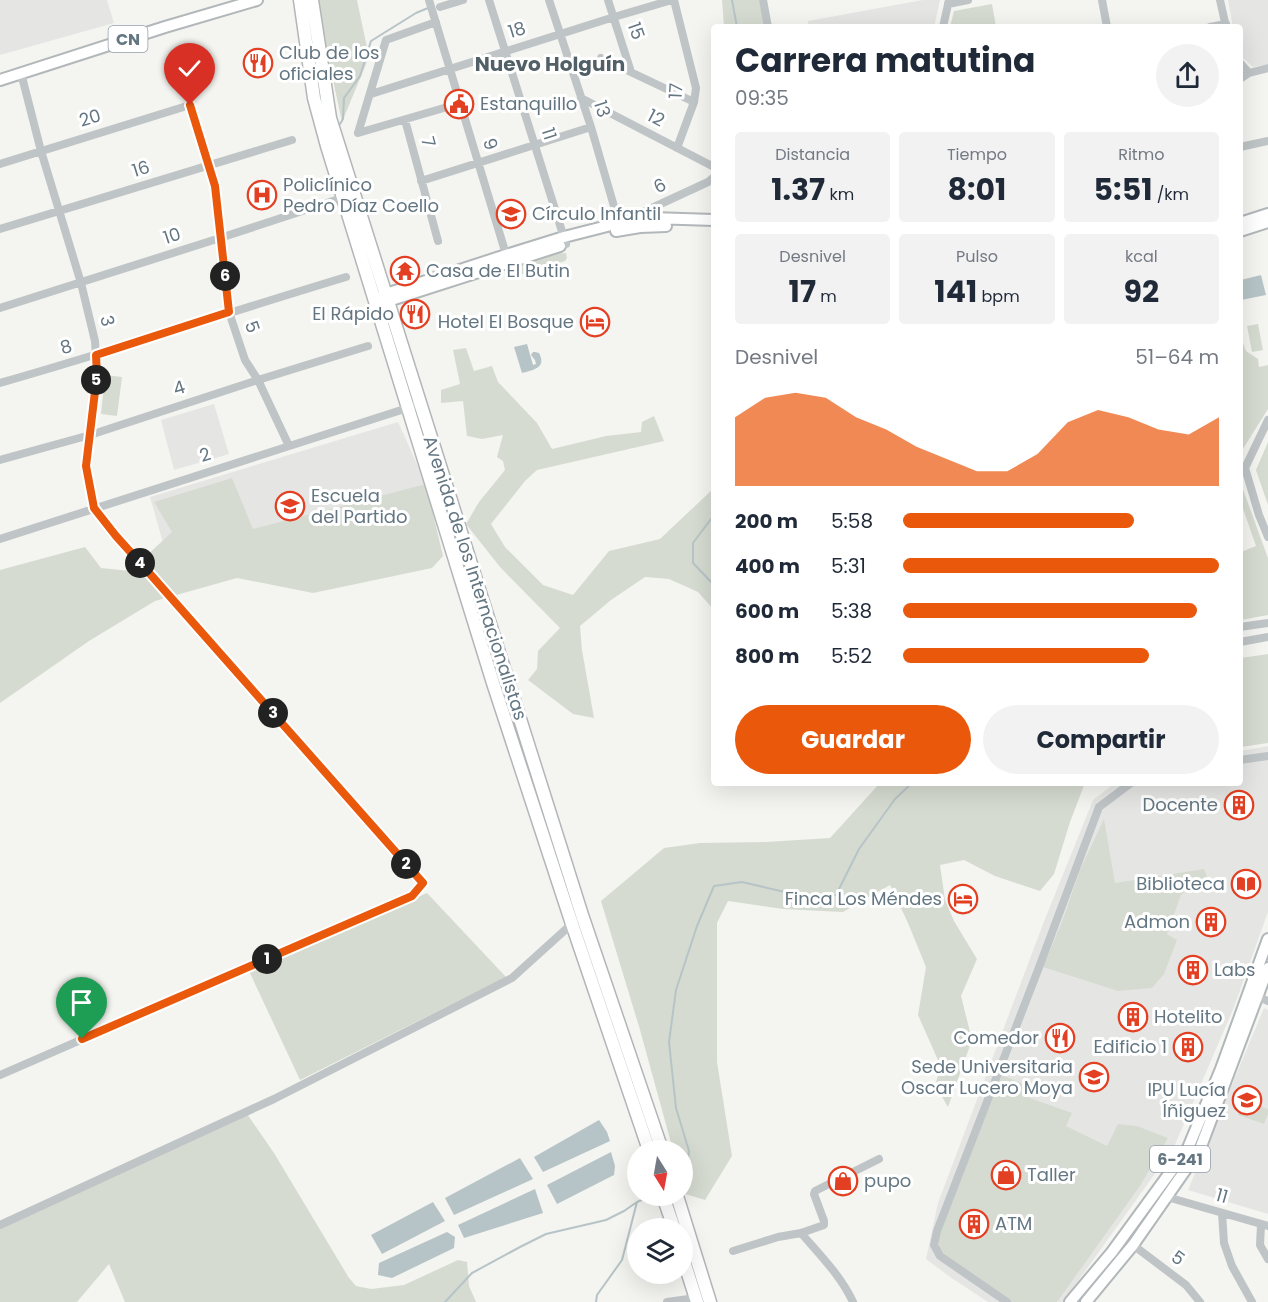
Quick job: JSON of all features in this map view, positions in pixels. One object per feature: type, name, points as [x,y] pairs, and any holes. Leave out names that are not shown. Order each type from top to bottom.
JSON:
[{"type":"highway","name":"Avenida de los Internacionalistas","points":[[300,0],[314,98],[325,141],[348,196],[420,404],[582,915],[659,1140]]},
{"type":"highway","name":"Avenida de los Internacionalistas","points":[[312,0],[330,118],[348,196]]},
{"type":"highway","name":"Avenida de los Internacionalistas","points":[[383,299],[407,408],[493,682],[645,1140]]},
{"type":"highway","points":[[693,1262],[710,1302]]},
{"type":"highway","points":[[692,1284],[697,1300]]},
{"type":"main road","name":"CN","points":[[0,80],[257,0]]},
{"type":"main road","points":[[1243,222],[1268,214]]},
{"type":"main road","points":[[383,299],[565,240],[652,218],[711,220]]},
{"type":"main road","points":[[1243,230],[1268,222]]},
{"type":"main road","points":[[620,227],[711,226]]},
{"type":"main road","name":"6-241","points":[[1071,1302],[1112,1252],[1188,1148],[1221,1069],[1258,997],[1268,939]]},
{"type":"main road","name":"6-241","points":[[1086,1302],[1133,1245],[1200,1149],[1268,968]]},
{"type":"street","name":"9","points":[[429,0],[508,258]]},
{"type":"street","points":[[440,7],[464,0]]},
{"type":"street","name":"11","points":[[489,0],[565,240]]},
{"type":"street","name":"13","points":[[549,0],[591,127],[620,227]]},
{"type":"street","name":"15","points":[[608,0],[631,72]]},
{"type":"street","name":"18","points":[[371,94],[652,3],[673,0]]},
{"type":"street","name":"17","points":[[673,0],[696,84],[694,102],[677,148]]},
{"type":"street","points":[[763,0],[767,24]]},
{"type":"street","points":[[944,24],[949,2],[968,0]]},
{"type":"street","points":[[1102,0],[1106,24]]},
{"type":"street","points":[[1220,0],[1226,24]]},
{"type":"street","points":[[436,22],[387,39],[358,133],[461,103]]},
{"type":"street","points":[[601,58],[694,102]]},
{"type":"street","points":[[1243,66],[1249,73]]},
{"type":"street","points":[[1243,77],[1268,68]]},
{"type":"street","name":"3","points":[[0,1075],[412,896],[423,883],[116,536],[94,508],[86,466],[97,375],[95,341],[81,283],[41,151],[21,73]]},
{"type":"street","name":"12","points":[[581,98],[711,165]]},
{"type":"street","name":"20","points":[[0,164],[190,105]]},
{"type":"street","name":"5","points":[[190,105],[215,186],[229,312],[245,360],[258,380],[289,446]]},
{"type":"street","name":"7","points":[[405,120],[438,241]]},
{"type":"street","points":[[421,181],[591,127]]},
{"type":"street","name":"16","points":[[0,229],[292,140]]},
{"type":"street","points":[[1243,146],[1268,141]]},
{"type":"street","name":"6","points":[[620,227],[711,180]]},
{"type":"street","name":"10","points":[[0,308],[348,196]]},
{"type":"street","name":"8","points":[[0,383],[346,276]]},
{"type":"street","name":"4","points":[[0,460],[90,435],[368,346]]},
{"type":"street","name":"2","points":[[0,539],[420,404]]},
{"type":"street","points":[[1268,420],[1245,468],[1268,537]]},
{"type":"street","points":[[1243,627],[1268,623]]},
{"type":"street","points":[[1243,641],[1268,637]]},
{"type":"street","points":[[1243,760],[1268,756]]},
{"type":"street","points":[[1007,1302],[940,1256],[934,1245],[936,1231],[1099,807],[1127,786]]},
{"type":"street","points":[[0,1225],[264,1104],[512,978],[582,915]]},
{"type":"street","points":[[733,1251],[824,1225],[815,1191],[879,1159]]},
{"type":"street","name":"11","points":[[1167,1197],[1265,1225]]},
{"type":"street","points":[[1222,1213],[1224,1243],[1232,1266],[1252,1302]]},
{"type":"street","points":[[1265,1225],[1260,1245],[1268,1260]]},
{"type":"street","points":[[801,1233],[847,1288],[853,1302]]},
{"type":"street","name":"5","points":[[1133,1245],[1186,1285],[1200,1302]]},
{"type":"street","points":[[667,1302],[697,1300]]},
{"type":"shaded area","points":[[0,0],[107,0],[114,23],[0,55]]},
{"type":"shaded area","points":[[318,0],[357,0],[369,57],[342,122],[325,43]]},
{"type":"shaded area","points":[[722,0],[759,0],[764,24],[724,24]]},
{"type":"shaded area","points":[[923,0],[940,0],[935,24],[808,24],[808,21]]},
{"type":"shaded area","points":[[1228,0],[1268,0],[1268,64],[1253,67],[1243,58],[1243,24],[1232,24]]},
{"type":"shaded area","points":[[992,4],[995,24],[951,24],[954,11]]},
{"type":"shaded area","points":[[566,253],[565,261],[538,270],[515,276],[510,271],[511,265],[551,254]]},
{"type":"shaded area","points":[[1261,275],[1266,295],[1243,300],[1243,280]]},
{"type":"shaded area","points":[[1258,324],[1263,350],[1252,352],[1247,326]]},
{"type":"shaded area","points":[[1243,343],[1246,351],[1258,359],[1259,367],[1268,365],[1268,409],[1243,449]]},
{"type":"shaded area","points":[[527,344],[533,365],[536,364],[531,355],[533,352],[539,353],[541,362],[538,368],[522,373],[514,347]]},
{"type":"shaded area","points":[[466,348],[474,371],[492,366],[498,382],[537,423],[552,449],[606,436],[641,432],[642,422],[654,416],[664,441],[537,470],[525,481],[491,524],[505,547],[543,585],[573,595],[609,551],[660,539],[711,491],[711,607],[698,592],[669,579],[645,577],[611,600],[580,626],[594,718],[573,714],[528,680],[537,669],[538,651],[560,628],[500,567],[466,524],[479,502],[505,470],[503,461],[497,457],[503,435],[482,439],[467,436],[463,401],[441,403],[441,390],[460,384],[453,350]]},
{"type":"shaded area","points":[[105,375],[122,377],[117,416],[101,414]]},
{"type":"shaded area","points":[[214,404],[229,454],[174,470],[161,420]]},
{"type":"shaded area","name":"Escuela del Partido","points":[[398,422],[426,484],[237,578],[175,585],[150,497]]},
{"type":"shaded area","points":[[1268,442],[1268,505],[1256,470]]},
{"type":"shaded area","points":[[232,478],[253,529],[426,484],[443,556],[432,568],[313,593],[237,578],[155,601],[89,641],[0,703],[0,570],[85,547],[101,568],[130,571],[172,532],[154,502]]},
{"type":"shaded area","points":[[1243,489],[1268,558],[1268,615],[1243,620],[1243,551],[1256,546],[1243,509]]},
{"type":"shaded area","points":[[1268,654],[1268,743],[1243,747],[1243,658]]},
{"type":"shaded area","name":"Sede Universitaria Oscar Lucero Moya","points":[[1268,746],[1268,912],[1234,1007],[1174,1147],[1063,1302],[988,1302],[926,1259],[938,1203],[1043,924],[1093,800],[1111,786],[1243,786],[1243,751]]},
{"type":"shaded area","points":[[877,786],[1084,786],[1054,874],[1040,891],[995,876],[964,860],[940,865],[945,900],[954,921],[977,959],[961,996],[972,1040],[948,1107],[935,1085],[941,1067],[918,1015],[926,967],[890,885],[843,912],[783,909],[728,901],[717,923],[717,1062],[732,1156],[705,1200],[693,1196],[693,1140],[670,1140],[601,901],[664,848],[700,843],[830,838]]},
{"type":"shaded area","points":[[1104,819],[1115,883],[1204,869],[1209,881],[1190,887],[1181,895],[1167,934],[1177,940],[1164,974],[1152,988],[1118,991],[1043,967],[1080,870]]},
{"type":"shaded area","points":[[427,893],[506,977],[300,1080],[249,971]]},
{"type":"shaded area","name":"IPU Lucía Íñiguez","points":[[1264,1008],[1268,1010],[1268,1214],[1188,1190]]},
{"type":"shaded area","points":[[1002,1075],[1030,1087],[1027,1097],[1072,1113],[1066,1126],[1107,1146],[1118,1124],[1137,1126],[1168,1138],[1140,1186],[1057,1302],[1012,1302],[941,1253],[937,1238]]},
{"type":"shaded area","points":[[1243,1101],[1268,1109],[1264,1124],[1238,1115]]},
{"type":"shaded area","points":[[247,1114],[274,1153],[356,1286],[371,1289],[404,1285],[458,1260],[467,1262],[469,1286],[476,1302],[125,1302],[109,1264],[77,1302],[0,1302],[0,1227]]},
{"type":"shaded area","points":[[599,1120],[610,1141],[543,1172],[534,1157]]},
{"type":"shaded area","points":[[611,1152],[615,1166],[614,1175],[557,1204],[547,1185]]},
{"type":"shaded area","points":[[520,1158],[533,1179],[454,1215],[445,1198]]},
{"type":"shaded area","points":[[535,1189],[543,1213],[464,1238],[458,1225]]},
{"type":"shaded area","points":[[433,1202],[445,1221],[382,1254],[371,1235]]},
{"type":"shaded area","points":[[447,1232],[455,1237],[454,1248],[392,1278],[378,1275],[379,1263]]},
{"type":"waterway","points":[[732,0],[736,24]]},
{"type":"waterway","points":[[340,124],[343,119],[344,98],[360,76],[371,41],[428,8]]},
{"type":"waterway","points":[[711,519],[693,543],[693,563],[711,582]]},
{"type":"waterway","points":[[686,1140],[676,1108],[669,1042],[676,990],[697,926],[714,886],[742,882],[802,896],[836,895],[859,849],[895,799],[909,786]]},
{"type":"waterway","points":[[445,1302],[472,1273],[520,1247],[546,1234],[606,1220],[631,1206]]},
{"type":"waterway","points":[[596,1302],[597,1295],[622,1260],[636,1206]]},
{"type":"place","name":"Club de los oficiales","points":[[258,63]]},
{"type":"place","name":"Estanquillo","points":[[459,104]]},
{"type":"place","name":"Policlínico Pedro Díaz Coello","points":[[262,195]]},
{"type":"place","name":"Círculo Infantil","points":[[511,214]]},
{"type":"place","name":"Casa de El Butin","points":[[405,271]]},
{"type":"place","name":"El Rápido","points":[[415,314]]},
{"type":"place","name":"Hotel El Bosque","points":[[595,322]]},
{"type":"place","name":"Escuela del Partido","points":[[290,506]]},
{"type":"place","name":"Docente","points":[[1239,805]]},
{"type":"place","name":"Biblioteca","points":[[1246,884]]},
{"type":"place","name":"Finca Los Méndes","points":[[963,899]]},
{"type":"place","name":"Admon","points":[[1211,922]]},
{"type":"place","name":"Labs","points":[[1193,970]]},
{"type":"place","name":"Hotelito","points":[[1133,1017]]},
{"type":"place","name":"Comedor","points":[[1060,1038]]},
{"type":"place","name":"Edificio 1","points":[[1188,1047]]},
{"type":"place","name":"Sede Universitaria Oscar Lucero Moya","points":[[1094,1077]]},
{"type":"place","name":"IPU Lucía Íñiguez","points":[[1247,1100]]},
{"type":"place","name":"Taller","points":[[1006,1175]]},
{"type":"place","name":"pupo","points":[[843,1181]]},
{"type":"place","name":"ATM","points":[[974,1224]]},
{"type":"district","name":"Nuevo Holguín","points":[[550,64]]},
{"type":"route","points":[[82,1039],[412,896],[423,883],[116,536],[94,508],[86,466],[97,375],[96,355],[229,312],[215,186],[190,105]]}]
